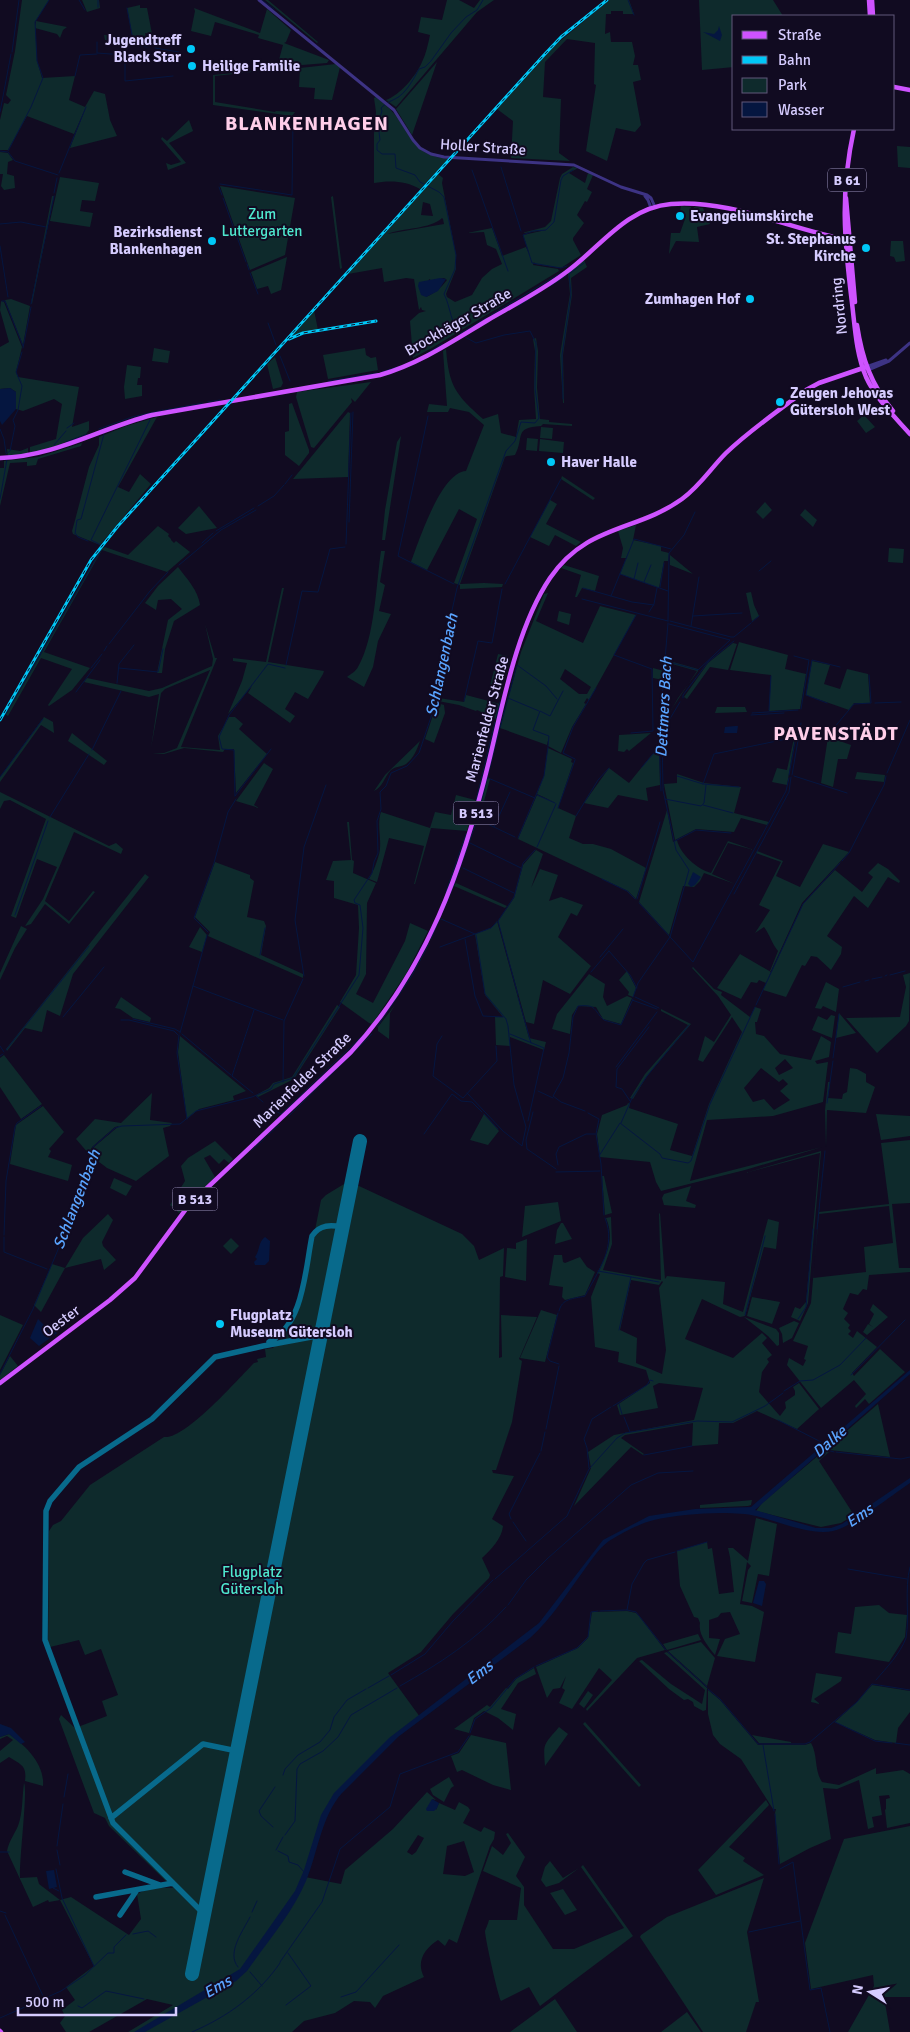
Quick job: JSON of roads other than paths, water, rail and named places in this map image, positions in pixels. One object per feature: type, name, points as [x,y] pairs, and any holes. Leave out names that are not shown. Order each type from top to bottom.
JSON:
[{"type":"main road","points":[[870,0],[872,15]]},
{"type":"main road","points":[[895,89],[910,91]]},
{"type":"main road","name":"Nordring","points":[[855,130],[846,188],[847,237],[856,342],[865,369],[879,393],[910,432]]},
{"type":"main road","name":"Brockhäger Straße","points":[[1,458],[46,452],[120,424],[152,415],[380,375],[410,365],[555,280],[582,260],[621,224],[653,207],[686,204],[740,212],[816,234],[847,237]]},
{"type":"main road","name":"Marienfelder Straße","points":[[134,1278],[184,1210],[351,1052],[383,1014],[409,976],[437,920],[456,872],[474,819],[514,662],[538,600],[556,570],[570,555],[591,539],[654,515],[676,504],[692,491],[729,451],[806,390],[828,380],[865,369]]},
{"type":"main road","name":"Oester","points":[[0,1383],[110,1300],[134,1278]]},
{"type":"street","name":"Holler Straße","points":[[259,0],[386,103],[397,113],[416,144],[431,154],[444,157],[567,164],[580,167],[614,184],[651,198],[653,207]]},
{"type":"street","name":"Marienfelder Straße","points":[[865,369],[894,356],[910,343]]},
{"type":"water","points":[[719,26],[722,35],[720,41],[703,32],[714,34]]},
{"type":"water","points":[[440,278],[446,279],[438,291],[426,297],[421,295],[418,286],[419,282]]},
{"type":"water","points":[[10,388],[16,392],[16,409],[2,425],[0,421],[0,389]]},
{"type":"water","points":[[738,726],[737,733],[724,733],[725,727]]},
{"type":"water","points":[[693,872],[701,877],[691,887],[688,884]]},
{"type":"water","points":[[265,1237],[270,1241],[269,1261],[265,1265],[255,1265],[254,1262],[257,1259],[255,1257],[261,1241]]},
{"type":"water","points":[[38,1319],[49,1330],[52,1328],[57,1333],[39,1346],[30,1338]]},
{"type":"water","points":[[910,1370],[910,1374],[755,1510],[816,1528],[831,1528],[842,1524],[910,1478],[910,1483],[851,1524],[833,1531],[805,1530],[745,1514],[705,1514],[654,1520],[636,1526],[609,1541],[594,1556],[538,1631],[398,1737],[342,1793],[329,1813],[310,1870],[300,1893],[247,1971],[236,1981],[145,2032],[134,2032],[240,1969],[295,1891],[304,1870],[321,1815],[334,1793],[389,1738],[539,1623],[603,1540],[649,1516],[695,1509],[751,1507]]},
{"type":"water","points":[[759,1581],[764,1581],[766,1584],[762,1606],[753,1603]]},
{"type":"water","points":[[0,1724],[11,1728],[25,1742],[21,1744],[9,1734],[0,1737]]},
{"type":"water","points":[[432,1799],[439,1803],[437,1808],[434,1811],[427,1811],[426,1809]]},
{"type":"water","points":[[54,1870],[57,1887],[49,1889],[46,1871]]},
{"type":"waterway","points":[[12,52],[19,0]]},
{"type":"waterway","points":[[8,151],[31,107],[43,78],[37,61],[35,22],[49,0]]},
{"type":"waterway","points":[[79,0],[85,10]]},
{"type":"waterway","points":[[98,0],[98,7]]},
{"type":"waterway","points":[[262,0],[274,9]]},
{"type":"waterway","name":"Schlangenbach","points":[[462,335],[455,326],[444,294],[455,269],[456,255],[444,197],[439,192],[420,182],[415,175],[396,168],[395,154],[382,154],[377,150],[377,144],[380,140],[378,124],[382,111],[381,108],[403,93],[419,69],[425,67],[431,61],[451,33],[466,17],[477,10],[483,0]]},
{"type":"waterway","points":[[628,0],[634,15]]},
{"type":"waterway","points":[[127,8],[134,45]]},
{"type":"waterway","points":[[97,42],[97,53],[125,55],[125,81],[173,76]]},
{"type":"waterway","points":[[128,44],[147,47]]},
{"type":"waterway","points":[[155,48],[179,52]]},
{"type":"waterway","points":[[0,112],[11,54]]},
{"type":"waterway","points":[[75,76],[80,55],[97,54]]},
{"type":"waterway","points":[[59,173],[86,107]]},
{"type":"waterway","points":[[220,184],[292,195],[293,119]]},
{"type":"waterway","points":[[0,151],[7,152]]},
{"type":"waterway","points":[[8,152],[15,161],[58,175]]},
{"type":"waterway","points":[[501,167],[521,231]]},
{"type":"waterway","points":[[472,170],[508,271]]},
{"type":"waterway","points":[[567,266],[561,268],[532,263],[523,235],[533,231],[546,230],[554,222],[561,180],[563,176],[573,170]]},
{"type":"waterway","points":[[54,193],[57,178]]},
{"type":"waterway","points":[[219,187],[222,195]]},
{"type":"waterway","points":[[31,304],[54,196]]},
{"type":"waterway","points":[[223,198],[246,262]]},
{"type":"waterway","points":[[0,224],[21,222],[46,227]]},
{"type":"waterway","points":[[0,246],[8,297]]},
{"type":"waterway","points":[[563,399],[562,355],[571,294],[569,274],[584,263]]},
{"type":"waterway","points":[[247,264],[249,270]]},
{"type":"waterway","points":[[250,273],[258,294]]},
{"type":"waterway","points":[[491,315],[561,273]]},
{"type":"waterway","points":[[550,286],[566,276]]},
{"type":"waterway","points":[[518,306],[528,300]]},
{"type":"waterway","points":[[2,301],[5,301],[23,346]]},
{"type":"waterway","points":[[23,348],[31,307]]},
{"type":"waterway","points":[[461,333],[486,318]]},
{"type":"waterway","points":[[268,323],[276,345]]},
{"type":"waterway","name":"Schlangenbach","points":[[0,1374],[33,1309],[68,1226],[93,1147],[115,1128],[122,1126],[180,1124],[196,1111],[252,1097],[271,1089],[274,1084],[293,1078],[359,975],[363,928],[360,905],[355,903],[354,900],[372,873],[378,853],[377,821],[381,809],[380,792],[386,786],[391,773],[407,766],[419,753],[438,696],[441,659],[457,588],[506,451],[515,441],[521,422],[535,423],[539,418],[535,388],[536,343],[530,331],[504,335],[476,343],[465,337]]},
{"type":"waterway","points":[[426,354],[442,344]]},
{"type":"waterway","points":[[6,454],[10,451],[15,426],[13,420],[18,410],[22,386],[16,372],[22,352]]},
{"type":"waterway","points":[[280,356],[290,381]]},
{"type":"waterway","points":[[382,372],[397,367]]},
{"type":"waterway","points":[[328,381],[377,373]]},
{"type":"waterway","points":[[207,402],[220,400]]},
{"type":"waterway","points":[[165,410],[203,403]]},
{"type":"waterway","points":[[99,429],[132,417],[163,410]]},
{"type":"waterway","points":[[349,522],[353,412]]},
{"type":"waterway","points":[[346,544],[351,413]]},
{"type":"waterway","points":[[428,416],[398,556],[454,584]]},
{"type":"waterway","points":[[101,545],[91,540],[150,420]]},
{"type":"waterway","points":[[67,428],[74,423]]},
{"type":"waterway","points":[[0,429],[6,453]]},
{"type":"waterway","points":[[54,445],[66,431]]},
{"type":"waterway","points":[[66,442],[87,434]]},
{"type":"waterway","points":[[75,534],[77,520],[81,519],[104,434]]},
{"type":"waterway","points":[[0,499],[7,459]]},
{"type":"waterway","points":[[285,484],[292,475]]},
{"type":"waterway","points":[[505,584],[561,479]]},
{"type":"waterway","points":[[258,506],[274,496],[284,485]]},
{"type":"waterway","points":[[216,531],[254,508]]},
{"type":"waterway","points":[[179,565],[221,530],[256,510]]},
{"type":"waterway","name":"Dettmers Bach","points":[[668,621],[669,553],[684,535],[695,512]]},
{"type":"waterway","points":[[202,543],[213,533]]},
{"type":"waterway","points":[[76,534],[78,537],[88,541]]},
{"type":"waterway","points":[[611,596],[634,539],[671,549]]},
{"type":"waterway","points":[[286,665],[302,591],[318,592],[330,549],[345,547]]},
{"type":"waterway","points":[[6,714],[101,550]]},
{"type":"waterway","points":[[759,571],[771,561]]},
{"type":"waterway","points":[[634,579],[638,563]]},
{"type":"waterway","points":[[660,587],[664,563]]},
{"type":"waterway","points":[[644,582],[651,565]]},
{"type":"waterway","points":[[109,644],[150,591],[168,572]]},
{"type":"waterway","points":[[620,574],[668,591]]},
{"type":"waterway","points":[[691,626],[699,577]]},
{"type":"waterway","points":[[583,588],[632,602],[654,605]]},
{"type":"waterway","points":[[649,612],[654,604],[657,588]]},
{"type":"waterway","points":[[464,701],[478,641],[492,643],[502,589]]},
{"type":"waterway","points":[[582,599],[668,621]]},
{"type":"waterway","points":[[693,616],[742,613]]},
{"type":"waterway","points":[[631,733],[653,731],[652,669],[614,655],[636,615]]},
{"type":"waterway","points":[[752,622],[759,616]]},
{"type":"waterway","points":[[670,621],[731,637],[734,637],[751,623]]},
{"type":"waterway","name":"Dettmers Bach","points":[[661,791],[659,734],[668,623]]},
{"type":"waterway","points":[[666,661],[698,670],[730,640],[669,624]]},
{"type":"waterway","points":[[683,698],[683,695],[708,662],[734,641]]},
{"type":"waterway","points":[[117,683],[119,664],[134,645]]},
{"type":"waterway","points":[[104,651],[107,646]]},
{"type":"waterway","points":[[119,668],[158,672],[163,649]]},
{"type":"waterway","points":[[91,668],[102,654]]},
{"type":"waterway","points":[[794,656],[809,660],[801,709]]},
{"type":"waterway","points":[[76,692],[100,660]]},
{"type":"waterway","points":[[827,703],[806,695],[812,660],[840,667]]},
{"type":"waterway","points":[[235,796],[234,750],[222,749],[219,737],[229,715],[268,664],[285,668]]},
{"type":"waterway","points":[[500,728],[517,665],[546,686],[557,699]]},
{"type":"waterway","points":[[827,736],[854,704],[871,703],[869,675]]},
{"type":"waterway","points":[[769,710],[771,676]]},
{"type":"waterway","points":[[575,759],[563,753],[573,727],[596,688]]},
{"type":"waterway","points":[[92,750],[121,691]]},
{"type":"waterway","points":[[548,746],[549,736],[533,730],[540,711],[550,716],[563,691]]},
{"type":"waterway","points":[[508,698],[539,711]]},
{"type":"waterway","points":[[496,719],[500,702]]},
{"type":"waterway","name":"Dettmers Bach","points":[[633,997],[638,983],[670,937],[689,870],[676,850],[663,790],[662,732],[680,702]]},
{"type":"waterway","points":[[875,703],[901,702]]},
{"type":"waterway","points":[[752,713],[798,710]]},
{"type":"waterway","points":[[751,715],[784,713]]},
{"type":"waterway","points":[[0,777],[43,719]]},
{"type":"waterway","points":[[887,773],[910,720]]},
{"type":"waterway","points":[[474,809],[495,722]]},
{"type":"waterway","points":[[792,775],[801,723]]},
{"type":"waterway","points":[[499,731],[477,819],[515,837]]},
{"type":"waterway","points":[[703,784],[714,754],[796,737],[789,775]]},
{"type":"waterway","points":[[518,838],[544,776],[548,747]]},
{"type":"waterway","points":[[642,767],[659,747]]},
{"type":"waterway","points":[[235,796],[271,749]]},
{"type":"waterway","points":[[50,817],[89,754]]},
{"type":"waterway","points":[[558,808],[575,760]]},
{"type":"waterway","points":[[576,816],[598,780],[609,768]]},
{"type":"waterway","points":[[677,776],[703,784],[739,787]]},
{"type":"waterway","points":[[794,776],[847,793]]},
{"type":"waterway","points":[[842,861],[849,853],[884,785],[886,776]]},
{"type":"waterway","points":[[734,894],[789,792],[791,777]]},
{"type":"waterway","points":[[488,778],[535,798]]},
{"type":"waterway","points":[[639,903],[693,962],[786,791],[789,778]]},
{"type":"waterway","points":[[304,976],[295,920],[304,847],[326,785]]},
{"type":"waterway","points":[[665,799],[701,806],[704,803],[706,785]]},
{"type":"waterway","points":[[494,827],[510,792]]},
{"type":"waterway","points":[[537,795],[555,803]]},
{"type":"waterway","points":[[208,932],[194,918],[214,863],[228,812],[236,799]]},
{"type":"waterway","points":[[537,847],[556,804]]},
{"type":"waterway","points":[[703,805],[733,813]]},
{"type":"waterway","points":[[15,915],[48,821]]},
{"type":"waterway","points":[[637,899],[660,822]]},
{"type":"waterway","points":[[431,939],[454,885],[476,823]]},
{"type":"waterway","points":[[675,841],[696,830],[731,833]]},
{"type":"waterway","points":[[446,892],[466,834]]},
{"type":"waterway","points":[[470,843],[521,868]]},
{"type":"waterway","points":[[518,995],[498,921],[514,897],[523,863],[535,850]]},
{"type":"waterway","points":[[756,1005],[803,904],[840,863]]},
{"type":"waterway","points":[[463,868],[514,893]]},
{"type":"waterway","points":[[602,879],[627,891],[635,899]]},
{"type":"waterway","points":[[441,919],[475,934]]},
{"type":"waterway","points":[[440,947],[491,928],[497,922]]},
{"type":"waterway","points":[[260,955],[265,928]]},
{"type":"waterway","points":[[600,957],[623,929]]},
{"type":"waterway","points":[[180,1033],[207,935]]},
{"type":"waterway","points":[[467,1093],[503,1131],[522,1146],[526,1127],[514,1085],[508,1026],[506,1019],[485,994],[476,935]]},
{"type":"waterway","points":[[465,939],[475,996],[483,1016],[503,1017]]},
{"type":"waterway","points":[[418,954],[424,942]]},
{"type":"waterway","points":[[377,1027],[411,977],[429,944]]},
{"type":"waterway","points":[[6,1050],[89,946]]},
{"type":"waterway","points":[[609,951],[630,975],[637,988]]},
{"type":"waterway","points":[[591,972],[609,951]]},
{"type":"waterway","points":[[63,1017],[104,967]]},
{"type":"waterway","points":[[890,975],[905,971]]},
{"type":"waterway","points":[[872,979],[882,977]]},
{"type":"waterway","points":[[283,1082],[284,1021],[303,979]]},
{"type":"waterway","points":[[865,981],[869,980]]},
{"type":"waterway","points":[[843,987],[860,982]]},
{"type":"waterway","points":[[193,986],[283,1020]]},
{"type":"waterway","points":[[518,997],[531,1043]]},
{"type":"waterway","points":[[635,997],[659,1008]]},
{"type":"waterway","name":"Dettmers Bach","points":[[585,1111],[561,1102],[553,1096],[563,1078],[569,1053],[573,1017],[578,1006],[589,1006],[604,1020],[621,1025],[633,999]]},
{"type":"waterway","points":[[632,1000],[657,1009]]},
{"type":"waterway","points":[[599,1156],[620,1123],[660,1154],[662,1158],[688,1163],[691,1161],[710,1104],[755,1007]]},
{"type":"waterway","points":[[253,1093],[232,1076],[254,1010]]},
{"type":"waterway","points":[[616,1067],[657,1012]]},
{"type":"waterway","points":[[833,1058],[839,1014]]},
{"type":"waterway","points":[[133,1019],[175,1029],[180,1032]]},
{"type":"waterway","points":[[121,1020],[129,1020],[174,1031],[178,1035]]},
{"type":"waterway","points":[[621,1123],[632,1098],[647,1076],[689,1025]]},
{"type":"waterway","points":[[630,1101],[622,1089],[616,1087],[617,1069],[649,1027]]},
{"type":"waterway","points":[[182,1034],[231,1075]]},
{"type":"waterway","points":[[289,1116],[372,1034]]},
{"type":"waterway","points":[[510,1034],[544,1048],[528,1121]]},
{"type":"waterway","points":[[179,1035],[177,1053],[187,1119]]},
{"type":"waterway","points":[[442,1036],[437,1044],[433,1076],[463,1098],[497,1061],[496,1046]]},
{"type":"waterway","points":[[274,1110],[281,1114],[361,1037]]},
{"type":"waterway","points":[[0,1046],[4,1052]]},
{"type":"waterway","points":[[827,1103],[833,1061]]},
{"type":"waterway","points":[[538,1091],[553,1098]]},
{"type":"waterway","points":[[424,1134],[452,1094],[461,1101],[472,1102],[482,1112]]},
{"type":"waterway","points":[[256,1096],[263,1102]]},
{"type":"waterway","points":[[4,1235],[6,1181],[15,1127],[17,1123],[41,1106]]},
{"type":"waterway","points":[[533,1112],[526,1140],[527,1149],[556,1169]]},
{"type":"waterway","name":"Dettmers Bach","points":[[588,1113],[599,1119],[596,1134],[601,1164],[604,1215]]},
{"type":"waterway","points":[[484,1114],[498,1129]]},
{"type":"waterway","points":[[268,1135],[279,1125]]},
{"type":"waterway","points":[[558,1165],[556,1154],[559,1147],[586,1134],[595,1134]]},
{"type":"waterway","points":[[252,1150],[266,1137]]},
{"type":"waterway","points":[[817,1229],[825,1151]]},
{"type":"waterway","points":[[556,1172],[600,1171]]},
{"type":"waterway","name":"Dettmers Bach","points":[[559,1311],[565,1301],[585,1296],[600,1268],[609,1239],[605,1218]]},
{"type":"waterway","points":[[798,1319],[806,1307],[813,1229]]},
{"type":"waterway","points":[[745,1315],[765,1236]]},
{"type":"waterway","points":[[4,1237],[4,1252],[47,1269]]},
{"type":"waterway","points":[[598,1271],[659,1282]]},
{"type":"waterway","points":[[619,1330],[631,1277]]},
{"type":"waterway","name":"Dettmers Bach","points":[[558,1313],[547,1357],[550,1361],[559,1364]]},
{"type":"waterway","points":[[851,1375],[905,1320]]},
{"type":"waterway","points":[[784,1391],[800,1381],[813,1380],[840,1365],[866,1338]]},
{"type":"waterway","name":"Dettmers Bach","points":[[546,1429],[559,1366]]},
{"type":"waterway","points":[[613,1406],[647,1385],[650,1380],[653,1381]]},
{"type":"waterway","points":[[495,1579],[567,1516],[589,1469],[617,1438],[625,1433],[697,1421],[732,1422],[765,1406],[783,1393]]},
{"type":"waterway","points":[[619,1404],[622,1414]]},
{"type":"waterway","points":[[589,1468],[584,1439],[592,1419],[611,1407]]},
{"type":"waterway","points":[[624,1417],[630,1432]]},
{"type":"waterway","name":"Dalke","points":[[778,1420],[823,1443]]},
{"type":"waterway","name":"Dettmers Bach","points":[[541,1451],[545,1432]]},
{"type":"waterway","points":[[644,1455],[692,1446]]},
{"type":"waterway","name":"Dalke","points":[[827,1450],[834,1452]]},
{"type":"waterway","name":"Dalke","points":[[836,1452],[901,1459],[910,1457]]},
{"type":"waterway","name":"Dettmers Bach","points":[[511,1519],[509,1514],[540,1453]]},
{"type":"waterway","points":[[508,1605],[526,1580],[548,1558],[631,1485],[658,1473],[693,1471]]},
{"type":"waterway","name":"Dettmers Bach","points":[[513,1522],[526,1541]]},
{"type":"waterway","points":[[677,1551],[707,1542]]},
{"type":"waterway","points":[[627,1610],[632,1584],[644,1563],[647,1560],[675,1552]]},
{"type":"waterway","points":[[876,1680],[897,1655],[906,1638],[907,1585],[910,1567]]},
{"type":"waterway","points":[[848,1569],[907,1579]]},
{"type":"waterway","points":[[391,1675],[425,1654],[453,1621],[493,1580]]},
{"type":"waterway","points":[[400,1686],[470,1641],[506,1607]]},
{"type":"waterway","points":[[600,1611],[627,1610],[636,1612],[666,1650]]},
{"type":"waterway","points":[[536,1666],[577,1648],[588,1637],[591,1612],[598,1611]]},
{"type":"waterway","points":[[668,1652],[707,1687]]},
{"type":"waterway","points":[[470,1733],[475,1719],[491,1708],[515,1679],[534,1667]]},
{"type":"waterway","points":[[368,1688],[389,1676]]},
{"type":"waterway","points":[[708,1689],[720,1699],[758,1744],[805,1744],[810,1742],[857,1702],[872,1684],[910,1690]]},
{"type":"waterway","points":[[285,1835],[295,1821],[297,1769],[300,1764],[323,1751],[338,1737],[351,1715],[397,1688]]},
{"type":"waterway","points":[[283,1775],[285,1769],[298,1755],[320,1742],[330,1730],[334,1717],[347,1700],[366,1689]]},
{"type":"waterway","points":[[835,1722],[875,1741],[892,1743]]},
{"type":"waterway","points":[[280,1962],[322,1902],[340,1849],[390,1807],[400,1774],[458,1752],[469,1736]]},
{"type":"waterway","points":[[895,1743],[910,1745]]},
{"type":"waterway","points":[[763,1745],[774,1811]]},
{"type":"waterway","points":[[64,1797],[68,1774]]},
{"type":"waterway","points":[[273,1827],[261,1816],[259,1811],[275,1787]]},
{"type":"waterway","points":[[57,1846],[63,1804]]},
{"type":"waterway","points":[[775,1814],[779,1864]]},
{"type":"waterway","points":[[276,1850],[283,1837]]},
{"type":"waterway","points":[[57,1850],[60,1865]]},
{"type":"waterway","points":[[278,1851],[288,1856],[289,1862],[298,1865],[304,1872]]},
{"type":"waterway","points":[[0,1852],[9,1852]]},
{"type":"waterway","points":[[780,1869],[793,1862],[810,1990],[821,1988],[830,2032]]},
{"type":"waterway","points":[[56,1869],[62,1898],[94,1966]]},
{"type":"waterway","points":[[53,1888],[59,1891]]},
{"type":"waterway","points":[[252,1912],[257,1901]]},
{"type":"waterway","points":[[0,1911],[6,1913]]},
{"type":"waterway","points":[[5,1915],[44,1998]]},
{"type":"waterway","points":[[238,1967],[235,1961],[235,1949],[250,1917]]},
{"type":"waterway","points":[[749,1932],[800,1921]]},
{"type":"waterway","points":[[133,1934],[148,1931],[156,1937]]},
{"type":"waterway","points":[[0,2018],[61,1991],[85,1975],[108,1953],[114,1953],[114,1947],[126,1935]]},
{"type":"waterway","points":[[341,1997],[356,1992],[399,1945]]},
{"type":"waterway","points":[[286,2005],[311,1986],[288,1953]]},
{"type":"waterway","points":[[192,2032],[241,2004],[262,1985],[280,1963]]},
{"type":"waterway","points":[[250,1972],[262,1986]]},
{"type":"waterway","points":[[78,2006],[82,2008],[106,1991],[144,1999]]},
{"type":"railway","points":[[0,720],[91,560],[118,526],[544,55],[561,37],[607,0]]},
{"type":"railway","points":[[289,339],[303,333],[376,321]]},
{"type":"place","name":"Jugendtreff Black Star","points":[[191,49]]},
{"type":"place","name":"Heilige Familie","points":[[192,66]]},
{"type":"place","name":"Evangeliumskirche","points":[[680,216]]},
{"type":"place","name":"Bezirksdienst Blankenhagen","points":[[212,241]]},
{"type":"place","name":"St. Stephanus Kirche","points":[[866,248]]},
{"type":"place","name":"Zumhagen Hof","points":[[750,299]]},
{"type":"place","name":"Zeugen Jehovas Gütersloh West","points":[[780,402]]},
{"type":"place","name":"Haver Halle","points":[[551,462]]},
{"type":"place","name":"Flugplatz Museum Gütersloh","points":[[220,1324]]},
{"type":"district","name":"BLANKENHAGEN","points":[[307,123]]},
{"type":"district","name":"PAVENSTÄDT","points":[[836,733]]},
{"type":"park label","name":"Zum Luttergarten","points":[[262,222]]},
{"type":"park label","name":"Flugplatz Gütersloh","points":[[252,1580]]},
{"type":"water label","name":"Ems","points":[[859,1515]]},
{"type":"water label","name":"Ems","points":[[479,1672]]},
{"type":"water label","name":"Ems","points":[[217,1986]]}]
